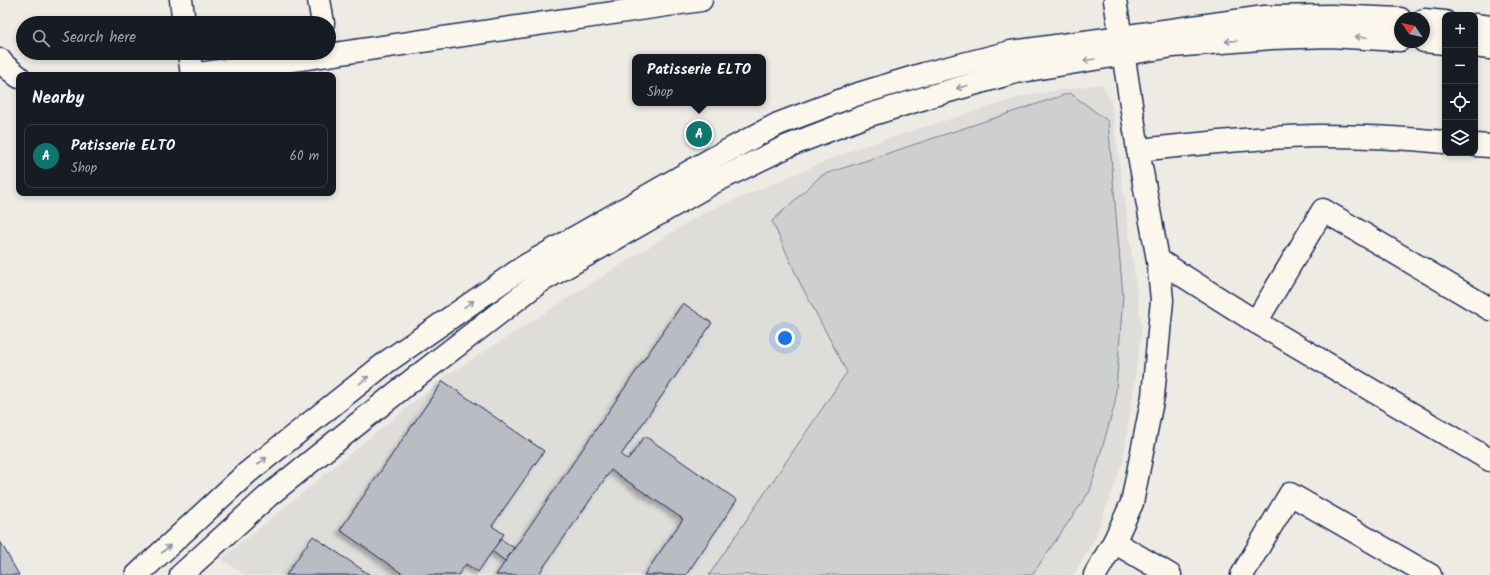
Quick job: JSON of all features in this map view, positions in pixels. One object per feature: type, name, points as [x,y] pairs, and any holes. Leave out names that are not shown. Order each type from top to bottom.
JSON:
[{"type":"street","points":[[181,0],[183,16]]},
{"type":"street","points":[[319,0],[322,16]]},
{"type":"street","points":[[336,52],[599,8],[701,0]]},
{"type":"street","points":[[1095,575],[1114,542],[1132,503],[1153,396],[1162,300],[1158,260],[1138,150],[1115,0]]},
{"type":"street","points":[[181,575],[268,496],[413,380],[538,283],[716,181],[788,146],[864,117],[931,96],[1016,72],[1122,46],[1265,17],[1331,16],[1394,19]]},
{"type":"street","points":[[1430,21],[1442,22]]},
{"type":"street","points":[[1478,25],[1490,27]]},
{"type":"street","points":[[137,575],[247,473],[388,361],[525,266],[710,160],[778,124],[855,95],[924,74],[1011,52],[1122,46],[1173,46],[1272,38],[1329,36],[1394,40]]},
{"type":"street","points":[[1430,42],[1442,43]]},
{"type":"street","points":[[1478,46],[1490,48]]},
{"type":"street","points":[[0,60],[16,75]]},
{"type":"street","points":[[190,60],[192,72]]},
{"type":"street","points":[[211,72],[288,60]]},
{"type":"street","points":[[1138,150],[1239,140],[1320,136],[1413,139],[1442,142]]},
{"type":"street","points":[[1478,145],[1490,146]]},
{"type":"street","points":[[1256,322],[1324,210],[1490,309]]},
{"type":"street","points":[[1158,260],[1256,322],[1490,460]]},
{"type":"street","points":[[1242,575],[1290,494],[1430,575]]},
{"type":"street","points":[[1114,542],[1170,575]]},
{"type":"shaded area","points":[[1102,84],[1111,101],[1142,329],[1123,462],[1094,540],[1073,575],[245,575],[221,559],[447,375],[701,214],[857,148],[1027,95]]},
{"type":"shaded area","points":[[1070,93],[1108,121],[1123,296],[1115,403],[1090,491],[1032,575],[709,575],[847,372],[800,283],[772,221],[822,175]]},
{"type":"building","points":[[683,303],[712,323],[621,455],[628,460],[645,436],[737,500],[686,575],[644,575],[683,519],[611,470],[538,575],[496,575]]},
{"type":"building","points":[[443,381],[544,451],[492,526],[504,534],[478,572],[466,564],[458,575],[404,575],[340,530]]},
{"type":"building","points":[[313,536],[370,575],[286,575]]},
{"type":"building","points":[[501,539],[514,548],[505,561],[492,551]]},
{"type":"building","points":[[0,541],[19,575],[0,575]]},
{"type":"place","name":"Patisserie ELTO","points":[[699,134]]}]
